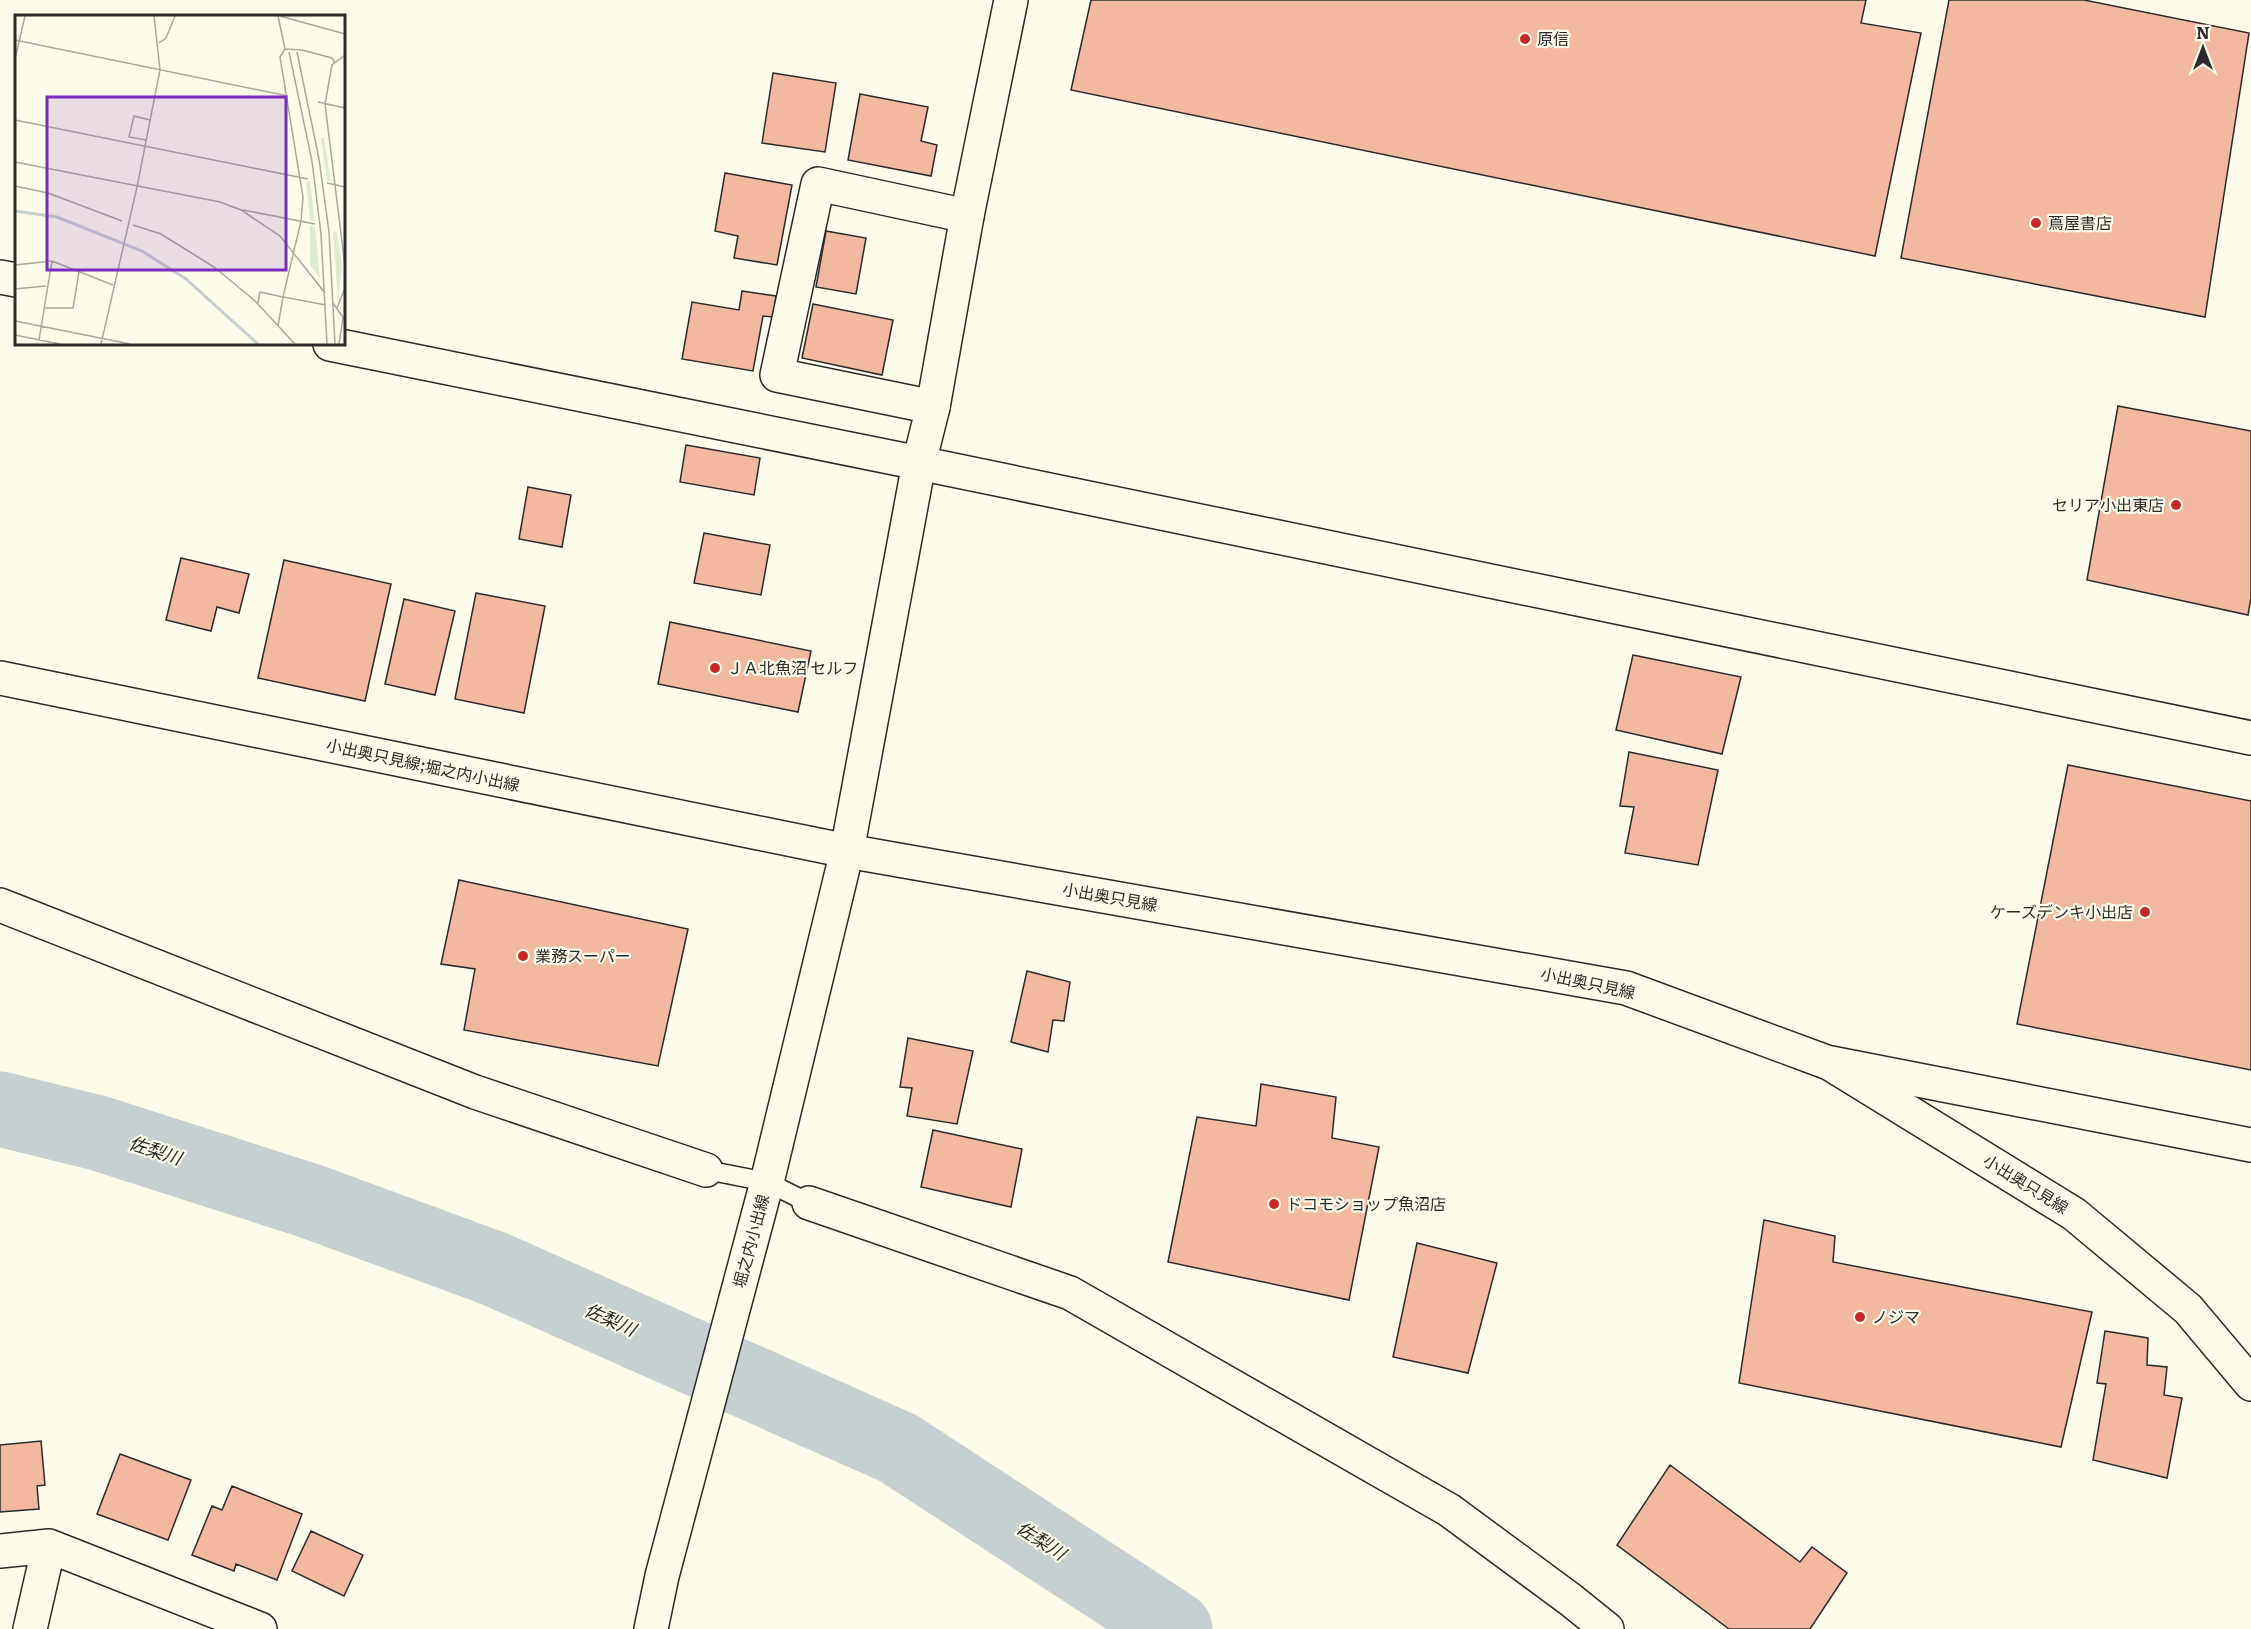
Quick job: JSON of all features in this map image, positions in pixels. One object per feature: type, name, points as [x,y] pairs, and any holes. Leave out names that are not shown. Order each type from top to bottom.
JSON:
[{"type":"street","name":"堀之内小出線","points":[[651,1629],[662,1576],[763,1196],[847,851],[919,463],[933,407],[967,216],[1011,0]]},
{"type":"street","points":[[933,407],[777,375],[818,184],[967,216]]},
{"type":"street","points":[[0,277],[15,280]]},
{"type":"street","points":[[335,345],[2251,738]]},
{"type":"street","name":"小出奥只見線;堀之内小出線","points":[[0,678],[847,851]]},
{"type":"street","name":"小出奥只見線","points":[[847,851],[1626,988],[1829,1063],[2074,1214],[2188,1309],[2251,1384]]},
{"type":"street","points":[[0,905],[475,1092],[706,1170]]},
{"type":"street","points":[[1829,1063],[2251,1145]]},
{"type":"street","points":[[809,1203],[1070,1293],[1449,1510],[1607,1629]]},
{"type":"street","points":[[30,1629],[49,1546]]},
{"type":"street","points":[[0,1551],[49,1546],[260,1629]]},
{"type":"lane","points":[[706,1170],[763,1196],[809,1203]]},
{"type":"building","points":[[1091,0],[1866,0],[1861,23],[1921,33],[1875,256],[1071,90]]},
{"type":"building","points":[[1949,0],[2084,0],[2249,33],[2205,317],[1901,258]]},
{"type":"building","points":[[773,73],[836,83],[825,152],[762,143]]},
{"type":"building","points":[[860,94],[928,107],[921,141],[937,145],[931,176],[848,160]]},
{"type":"building","points":[[725,173],[792,185],[777,265],[734,258],[738,236],[715,231]]},
{"type":"building","points":[[826,231],[866,238],[856,294],[816,287]]},
{"type":"building","points":[[742,291],[776,296],[773,317],[763,316],[753,371],[682,359],[692,302],[739,310]]},
{"type":"building","points":[[813,304],[893,320],[882,375],[802,358]]},
{"type":"building","name":"セリア小出東店","points":[[2118,406],[2251,431],[2251,598],[2248,615],[2087,580]]},
{"type":"building","points":[[686,445],[760,458],[754,495],[680,482]]},
{"type":"building","points":[[528,487],[571,495],[562,547],[519,539]]},
{"type":"building","points":[[704,533],[770,545],[761,595],[694,583]]},
{"type":"building","points":[[181,558],[249,574],[239,613],[217,607],[211,631],[166,620]]},
{"type":"building","points":[[284,560],[391,584],[365,701],[258,678]]},
{"type":"building","points":[[476,593],[545,606],[524,713],[455,699]]},
{"type":"building","points":[[404,599],[455,611],[435,695],[385,684]]},
{"type":"building","points":[[670,622],[811,651],[798,712],[658,684]]},
{"type":"building","points":[[1633,655],[1741,677],[1722,754],[1616,730]]},
{"type":"building","points":[[1629,752],[1718,770],[1698,865],[1625,853],[1634,807],[1620,806]]},
{"type":"building","name":"ケーズデンキ小出店","points":[[2068,765],[2251,801],[2251,1070],[2017,1024]]},
{"type":"building","points":[[459,880],[688,929],[658,1066],[464,1030],[475,969],[441,964]]},
{"type":"building","points":[[1027,971],[1070,982],[1064,1021],[1053,1020],[1048,1052],[1011,1042]]},
{"type":"building","points":[[908,1038],[973,1051],[957,1124],[907,1116],[912,1088],[900,1087]]},
{"type":"building","name":"ドコモショップ魚沼店","points":[[1261,1084],[1336,1097],[1332,1138],[1379,1147],[1349,1300],[1168,1262],[1197,1117],[1256,1126]]},
{"type":"building","points":[[933,1130],[1022,1149],[1011,1207],[921,1187]]},
{"type":"building","points":[[1764,1220],[1835,1236],[1833,1262],[2092,1312],[2061,1447],[1739,1383]]},
{"type":"building","points":[[1417,1243],[1497,1263],[1468,1373],[1393,1357]]},
{"type":"building","points":[[2105,1331],[2148,1338],[2147,1365],[2167,1367],[2164,1395],[2182,1398],[2167,1478],[2093,1460],[2106,1384],[2097,1383]]},
{"type":"building","points":[[41,1441],[45,1485],[37,1486],[39,1509],[0,1512],[0,1445]]},
{"type":"building","points":[[120,1454],[191,1480],[168,1540],[97,1514]]},
{"type":"building","points":[[1670,1465],[1800,1562],[1812,1547],[1847,1573],[1810,1629],[1729,1629],[1617,1545]]},
{"type":"building","points":[[232,1486],[302,1514],[277,1580],[236,1564],[234,1571],[192,1555],[212,1506],[222,1510]]},
{"type":"building","points":[[311,1531],[363,1555],[344,1596],[292,1571]]},
{"type":"waterway","name":"佐梨川","points":[[0,1109],[98,1133],[310,1201],[495,1269],[898,1448],[1175,1629]]},
{"type":"place","name":"原信","points":[[1525,39]]},
{"type":"place","name":"蔦屋書店","points":[[2036,223]]},
{"type":"place","name":"セリア小出東店","points":[[2176,505]]},
{"type":"place","name":"ＪＡ北魚沼 セルフ","points":[[715,668]]},
{"type":"place","name":"ケーズデンキ小出店","points":[[2145,912]]},
{"type":"place","name":"業務スーパー","points":[[523,956]]},
{"type":"place","name":"ドコモショップ魚沼店","points":[[1274,1204]]},
{"type":"place","name":"ノジマ","points":[[1860,1317]]}]
